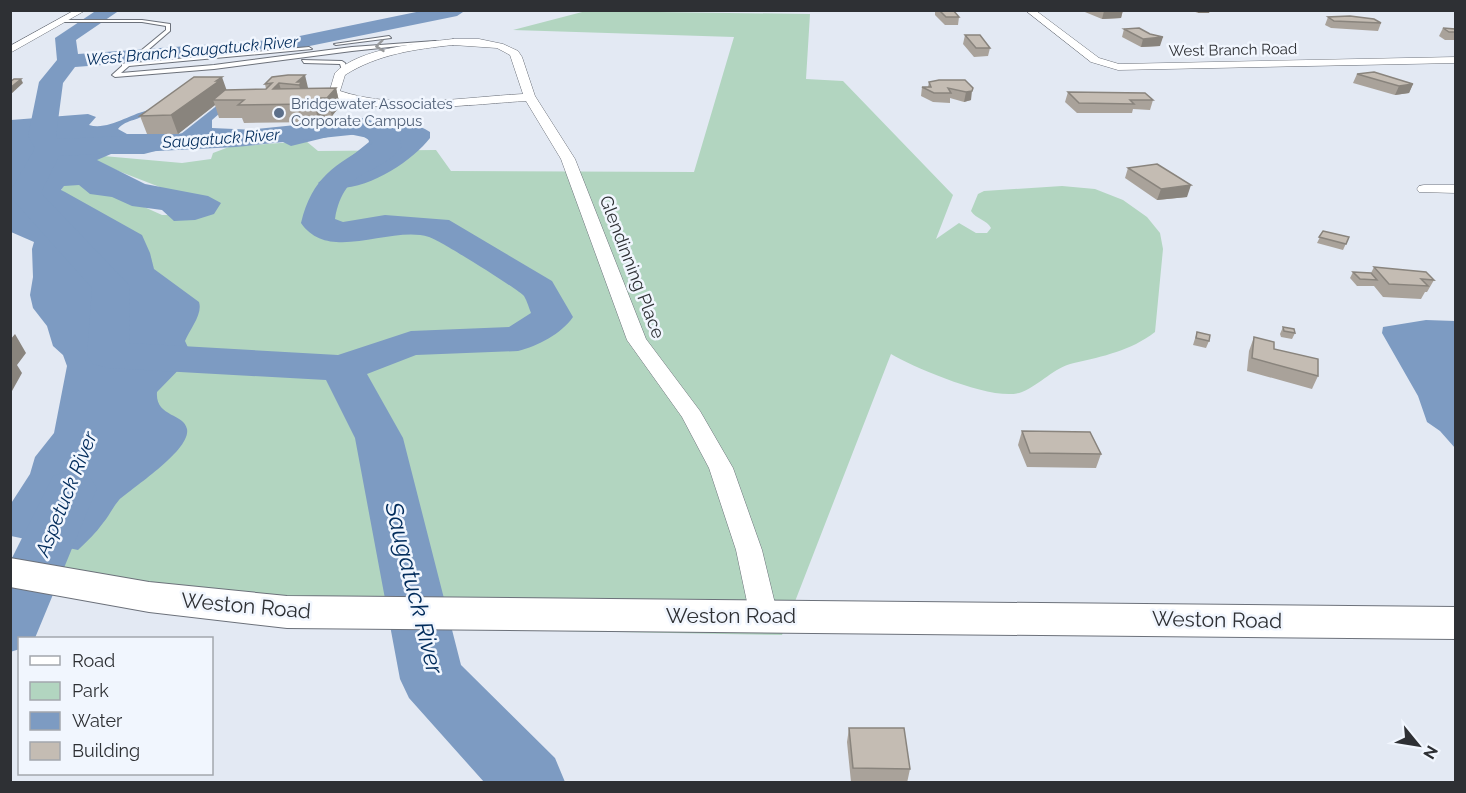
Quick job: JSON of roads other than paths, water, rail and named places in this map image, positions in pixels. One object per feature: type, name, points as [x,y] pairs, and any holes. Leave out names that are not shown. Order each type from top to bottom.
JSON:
[{"type":"main road","name":"Weston Road","points":[[10,572],[114,591],[247,609],[325,612],[1455,623]]},
{"type":"street","name":"West Branch Road","points":[[1029,10],[1095,60],[1118,67],[1455,60]]},
{"type":"street","points":[[10,50],[65,21],[84,16]]},
{"type":"street","name":"Glendinning Place","points":[[344,69],[384,54],[438,42],[485,44],[507,48],[516,54],[529,97],[560,141],[568,159],[637,340],[692,416],[721,468],[749,550],[764,616]]},
{"type":"street","points":[[344,69],[334,82],[335,93],[358,102],[529,97]]},
{"type":"street","points":[[1424,189],[1455,189]]},
{"type":"lane","points":[[84,16],[111,21],[152,21],[168,25],[168,30],[115,75],[295,58],[342,63],[344,69]]},
{"type":"lane","points":[[295,58],[309,52],[389,37]]},
{"type":"lane","points":[[124,65],[438,42]]},
{"type":"water","points":[[229,96],[220,113],[212,120],[212,128],[276,130],[381,121],[417,126],[430,132],[430,138],[409,159],[394,169],[363,184],[347,188],[331,188],[318,183],[369,142],[368,138],[344,133],[291,146],[281,141],[179,145],[144,154],[111,154],[97,160],[145,184],[208,196],[221,203],[214,214],[195,220],[174,221],[162,210],[132,206],[112,197],[90,194],[79,185],[64,186],[61,190],[142,235],[154,269],[199,302],[198,316],[185,341],[192,356],[157,392],[160,406],[185,424],[186,438],[160,468],[119,500],[100,527],[78,550],[11,536],[10,505],[30,474],[35,457],[54,433],[67,366],[63,355],[53,346],[47,326],[33,308],[30,295],[34,242],[11,232],[11,120],[88,114],[96,117],[89,125],[104,126],[150,110],[118,129],[127,134],[181,134]]},
{"type":"water","points":[[1426,320],[1455,321],[1455,448],[1440,431],[1427,422],[1418,396],[1382,333],[1383,327]]},
{"type":"waterway","name":"Saugatuck River","points":[[68,61],[65,38],[111,10]]},
{"type":"waterway","name":"West Branch Saugatuck River","points":[[68,61],[285,45],[457,10]]},
{"type":"waterway","name":"Saugatuck River","points":[[49,148],[42,136],[51,82],[68,61]]},
{"type":"waterway","name":"Saugatuck River","points":[[49,148],[236,139],[364,126],[386,136],[388,146],[341,175],[326,194],[318,223],[339,233],[385,225],[437,227],[539,289],[553,317],[518,339],[411,343],[342,368]]},
{"type":"waterway","name":"Saugatuck River","points":[[49,148],[25,194],[111,286],[108,355],[342,368]]},
{"type":"waterway","name":"Saugatuck River","points":[[342,368],[379,438],[432,679],[530,782]]},
{"type":"waterway","name":"Aspetuck River","points":[[10,628],[71,488]]},
{"type":"place","name":"Bridgewater Associates Corporate Campus","points":[[279,113]]}]
